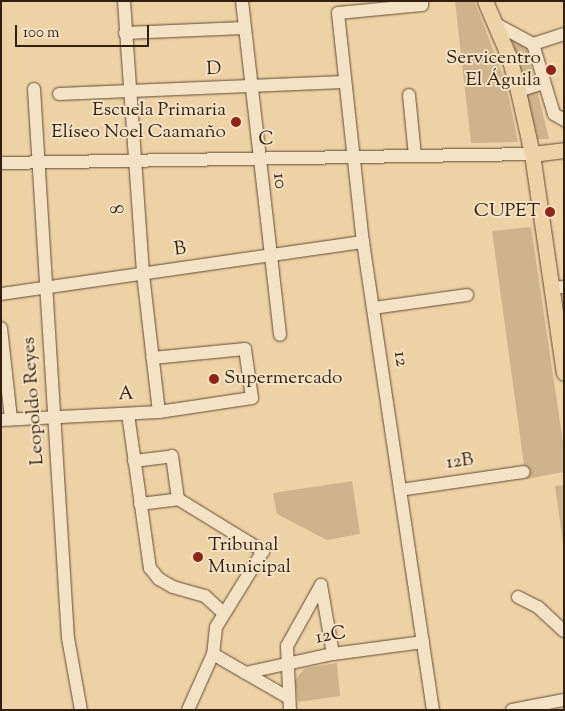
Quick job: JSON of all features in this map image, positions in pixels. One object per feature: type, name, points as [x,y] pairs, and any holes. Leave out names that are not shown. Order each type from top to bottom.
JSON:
[{"type":"main road","points":[[485,1],[509,57],[532,154],[557,288],[564,373]]},
{"type":"main road","points":[[532,154],[564,150]]},
{"type":"street","name":"8","points":[[124,1],[134,160],[152,358],[159,412]]},
{"type":"street","name":"10","points":[[242,1],[258,159],[280,335]]},
{"type":"street","name":"12","points":[[422,3],[338,13],[352,158],[363,242],[433,710]]},
{"type":"street","points":[[494,23],[534,44],[564,34]]},
{"type":"street","points":[[126,33],[244,28]]},
{"type":"street","points":[[534,44],[554,114],[564,120]]},
{"type":"street","name":"D","points":[[58,94],[344,82]]},
{"type":"street","points":[[518,91],[544,83]]},
{"type":"street","name":"Leopoldo Reyes","points":[[34,89],[68,638],[81,710]]},
{"type":"street","points":[[409,94],[415,156]]},
{"type":"street","name":"C","points":[[1,163],[532,154]]},
{"type":"street","name":"B","points":[[1,294],[363,242]]},
{"type":"street","points":[[373,308],[467,296]]},
{"type":"street","points":[[1,328],[6,420]]},
{"type":"street","name":"A","points":[[6,420],[159,412],[252,398],[245,350],[152,358]]},
{"type":"street","points":[[128,414],[150,568],[159,579],[173,587],[205,596],[224,614]]},
{"type":"street","points":[[134,461],[172,456],[178,499]]},
{"type":"street","name":"12B","points":[[400,490],[524,472]]},
{"type":"street","points":[[140,504],[178,499],[263,551],[216,627],[213,654],[188,710]]},
{"type":"street","points":[[289,704],[287,646],[321,585],[333,654]]},
{"type":"street","points":[[518,597],[538,607],[564,631]]},
{"type":"street","name":"12C","points":[[245,672],[333,654],[423,642]]},
{"type":"street","points":[[213,654],[245,672],[289,704]]},
{"type":"street","points":[[512,710],[564,700]]},
{"type":"shaded area","points":[[455,1],[474,1],[506,84],[518,142],[471,143]]},
{"type":"shaded area","points":[[511,36],[526,45],[549,139],[538,139]]},
{"type":"shaded area","points":[[531,227],[564,449],[564,472],[526,479],[492,231]]},
{"type":"shaded area","points":[[352,481],[360,534],[327,540],[277,514],[273,493]]},
{"type":"shaded area","points":[[564,485],[564,550],[555,486]]},
{"type":"shaded area","points":[[337,663],[340,696],[298,702],[295,680],[305,668]]},
{"type":"place","name":"Servicentro El Águila","points":[[551,70]]},
{"type":"place","name":"Escuela Primaria Elíseo Noel Caamaño","points":[[236,122]]},
{"type":"place","name":"CUPET","points":[[550,212]]},
{"type":"place","name":"Supermercado","points":[[214,379]]},
{"type":"place","name":"Tribunal Municipal","points":[[198,557]]}]
